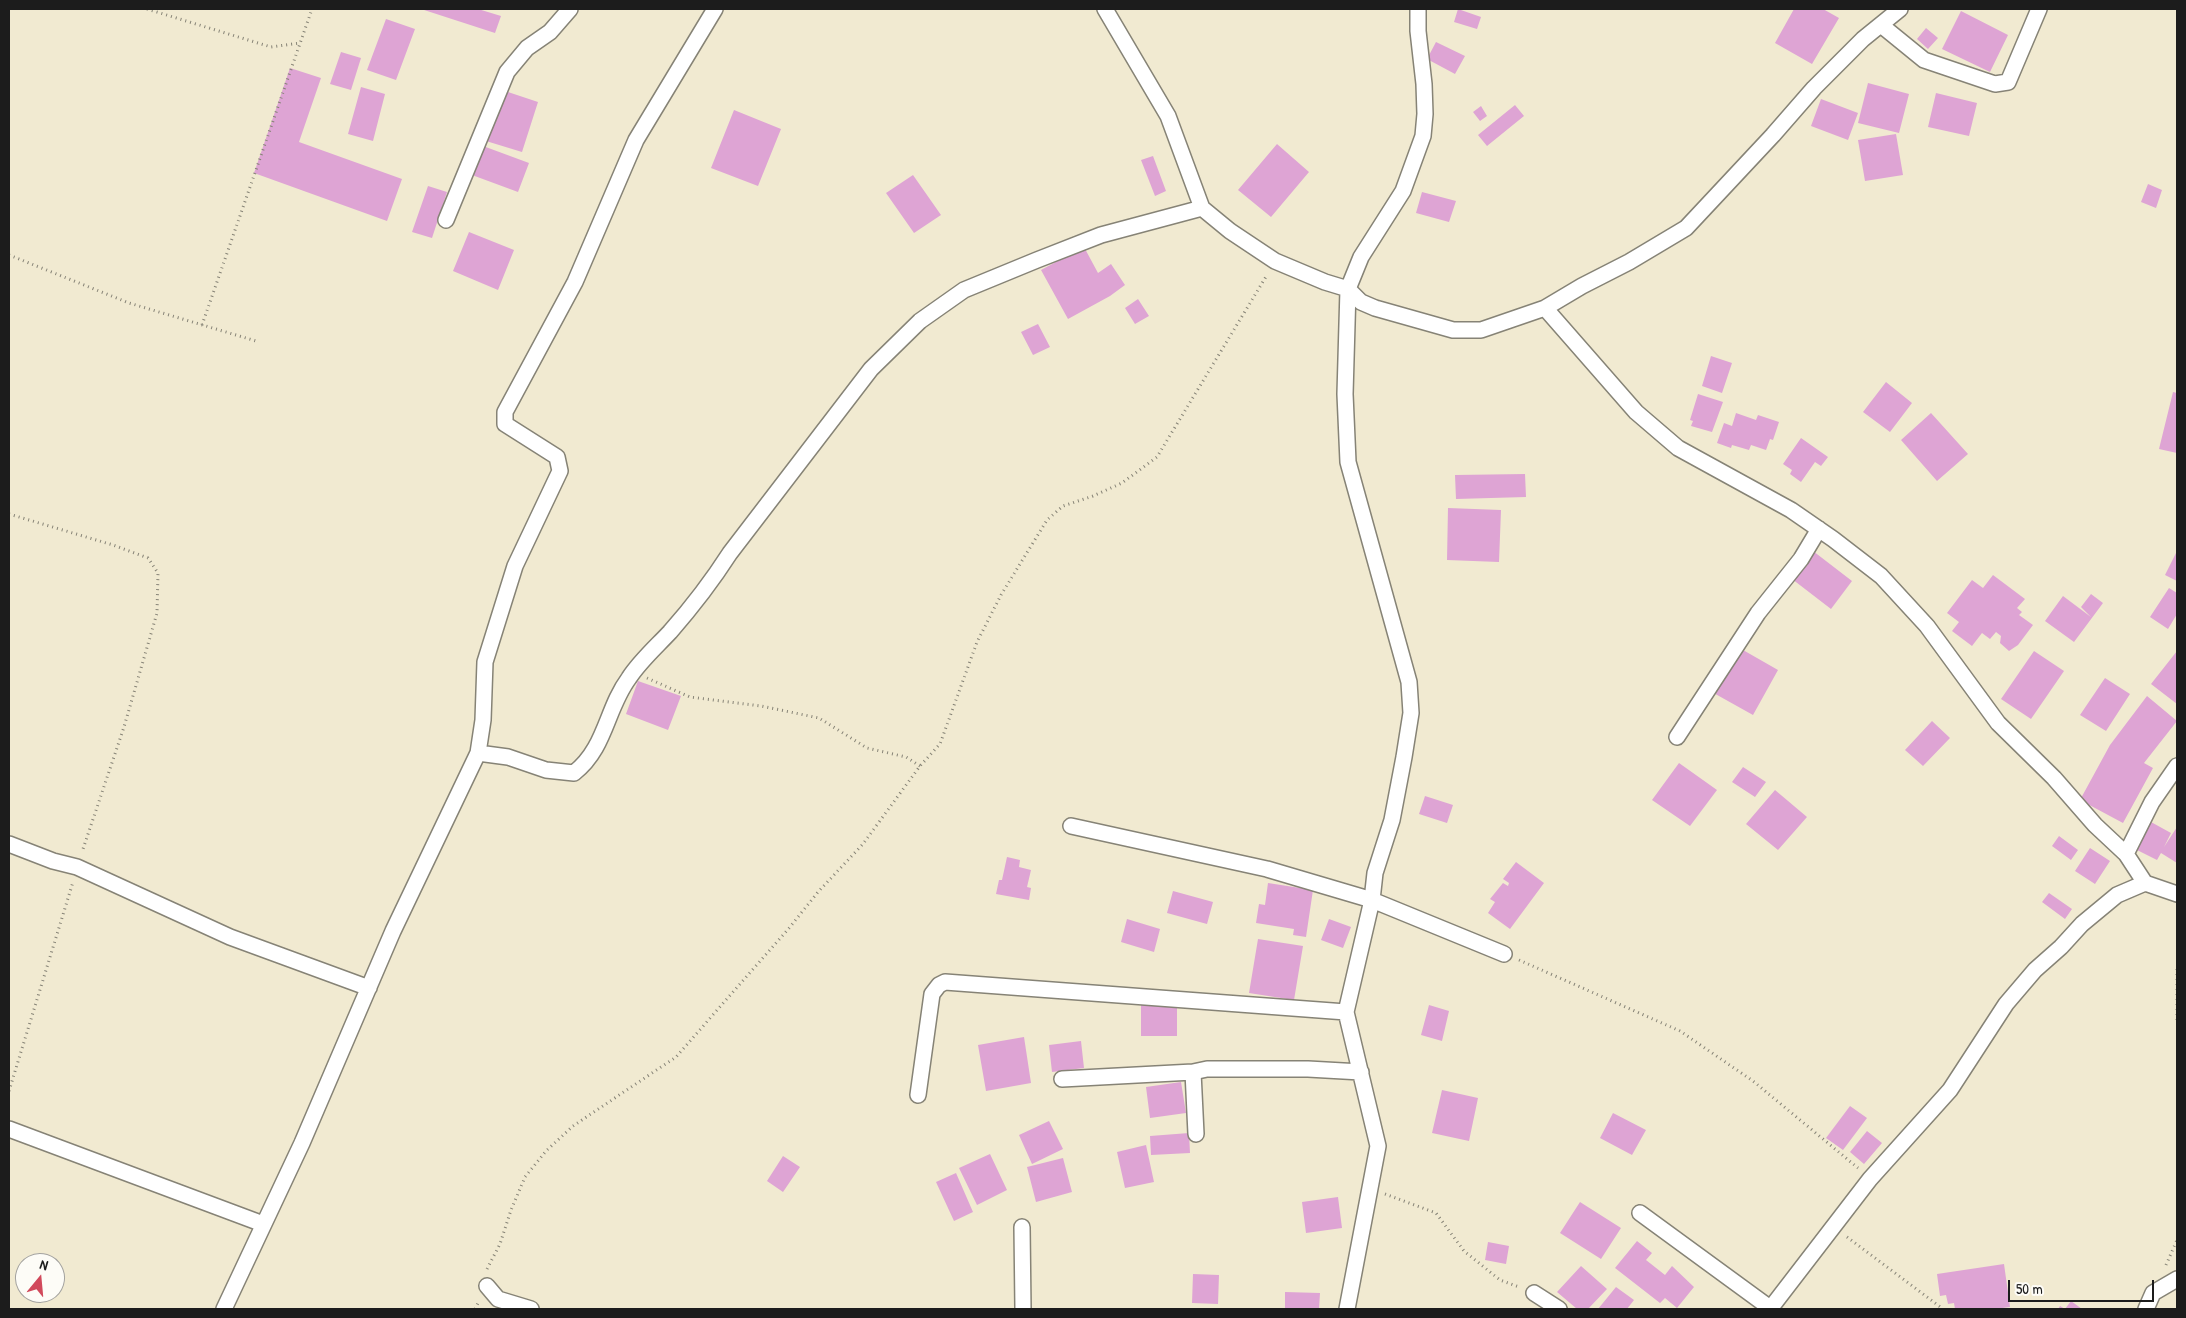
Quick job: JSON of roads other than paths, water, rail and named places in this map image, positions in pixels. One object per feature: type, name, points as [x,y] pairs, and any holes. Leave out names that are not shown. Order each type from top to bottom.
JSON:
[{"type":"street","points":[[446,220],[507,72],[527,48],[550,32],[570,9]]},
{"type":"street","points":[[224,1309],[302,1143],[393,931],[478,753],[484,720],[485,662],[515,566],[560,472],[557,457],[505,424],[505,412],[575,282],[636,140],[715,9]]},
{"type":"street","points":[[1105,9],[1168,116],[1202,208],[1230,231],[1275,261],[1325,282],[1348,289],[1361,302],[1375,308],[1453,330],[1481,330],[1545,308],[1686,228],[1773,136],[1814,88],[1863,39],[1900,9]]},
{"type":"street","points":[[1347,1309],[1378,1146],[1346,1012],[1372,900],[1375,873],[1392,820],[1411,713],[1409,682],[1348,462],[1345,394],[1348,289],[1361,257],[1403,191],[1423,136],[1425,114],[1424,84],[1418,31],[1418,9]]},
{"type":"street","points":[[1881,25],[1924,60],[1995,84],[2008,82],[2039,9]]},
{"type":"street","points":[[478,753],[508,757],[546,770],[574,773],[586,763],[597,749],[615,701],[633,672],[670,632],[712,581],[730,553],[870,369],[920,321],[964,290],[1038,260],[1100,236],[1202,208]]},
{"type":"street","points":[[1545,308],[1636,412],[1678,448],[1760,492],[1819,529],[1881,576],[1927,626],[1998,723],[2054,778],[2095,826],[2126,854],[2145,883],[2177,894]]},
{"type":"street","points":[[1677,737],[1758,613],[1801,559],[1819,529]]},
{"type":"street","points":[[2126,854],[2152,802],[2177,766]]},
{"type":"street","points":[[1071,826],[1267,869],[1372,900],[1504,954]]},
{"type":"street","points":[[9,844],[53,861],[77,867],[230,937],[369,988]]},
{"type":"street","points":[[1640,1214],[1770,1309],[1870,1178],[1950,1090],[2006,1004],[2035,970],[2061,947],[2082,924],[2117,895],[2145,883]]},
{"type":"street","points":[[918,1095],[932,994],[939,985],[945,982],[1346,1012]]},
{"type":"street","points":[[1062,1079],[1193,1072],[1207,1069],[1308,1069],[1361,1072]]},
{"type":"street","points":[[1193,1072],[1196,1134]]},
{"type":"street","points":[[9,1129],[264,1224]]},
{"type":"street","points":[[1022,1227],[1023,1309]]},
{"type":"street","points":[[2146,1309],[2153,1293],[2177,1279]]},
{"type":"street","points":[[487,1286],[498,1299],[531,1309]]},
{"type":"street","points":[[1534,1293],[1560,1309]]}]
